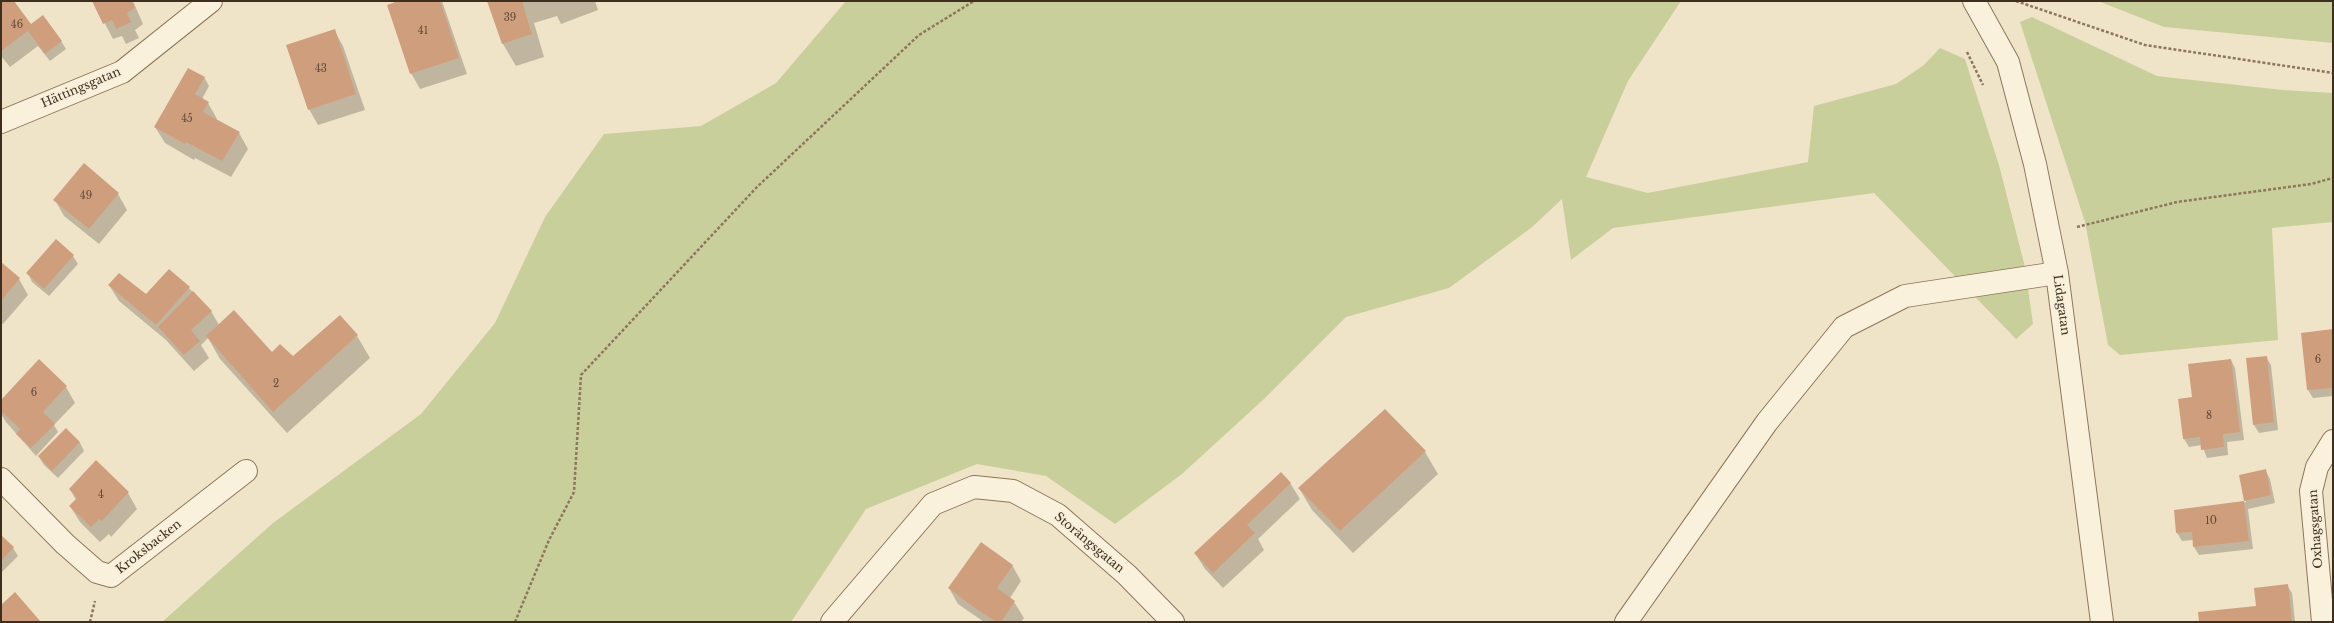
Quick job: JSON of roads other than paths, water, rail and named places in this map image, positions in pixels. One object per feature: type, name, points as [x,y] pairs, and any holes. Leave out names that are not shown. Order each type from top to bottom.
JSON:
[{"type":"street","name":"Hättingsgatan","points":[[1,122],[122,72],[211,1]]},
{"type":"street","name":"Lidagatan","points":[[1974,1],[2008,62],[2035,164],[2057,273],[2102,622]]},
{"type":"street","points":[[1626,622],[1767,422],[1844,328],[1905,296],[2057,273]]},
{"type":"street","name":"Oxhagsgatan","points":[[2323,622],[2311,491],[2317,467],[2333,442]]},
{"type":"street","name":"Kroksbacken","points":[[1,479],[65,544],[91,568],[97,572],[111,576],[246,470]]},
{"type":"street","name":"Storängsgatan","points":[[832,622],[933,504],[974,488],[1013,491],[1058,515],[1127,575],[1173,622]]}]
